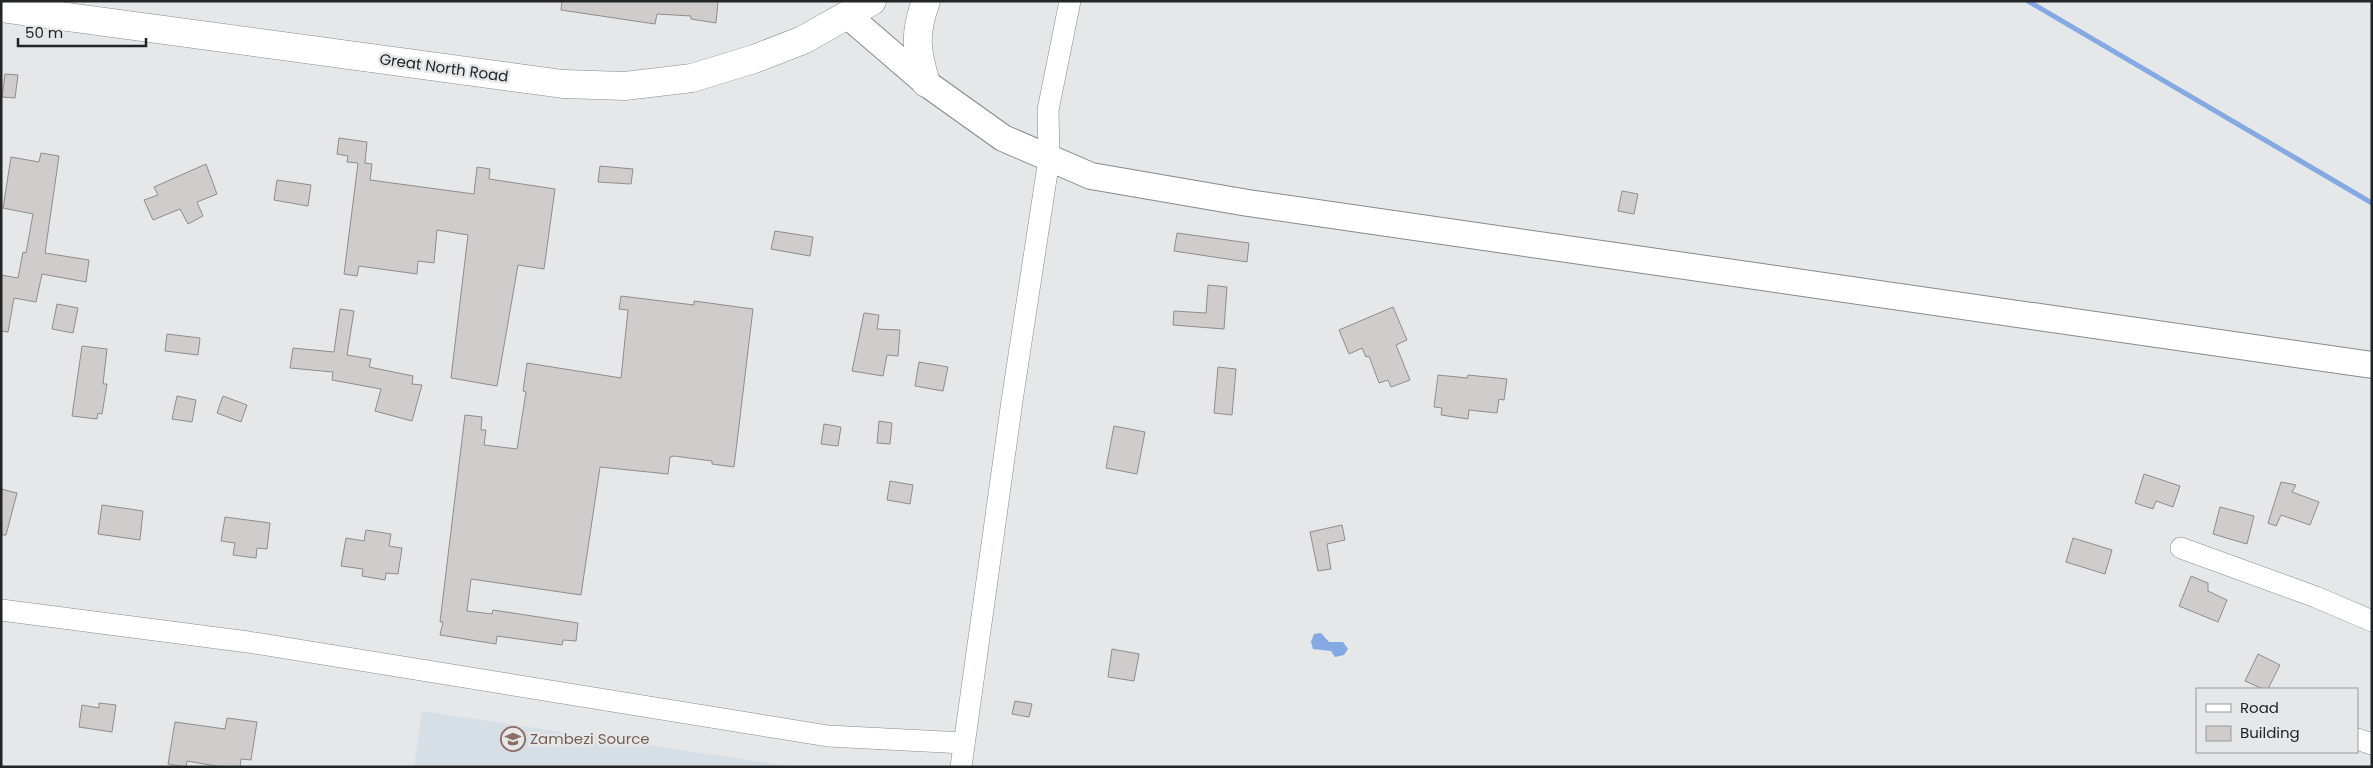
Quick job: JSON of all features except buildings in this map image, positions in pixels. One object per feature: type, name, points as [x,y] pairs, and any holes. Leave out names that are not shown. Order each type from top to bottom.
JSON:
[{"type":"highway","name":"Great North Road","points":[[1,8],[563,84],[625,86],[692,78],[754,59],[803,40],[872,1]]},
{"type":"highway","points":[[926,1],[916,43],[926,83]]},
{"type":"main road","points":[[847,15],[926,83],[1003,138],[1091,176],[1248,203],[2372,365]]},
{"type":"street","points":[[961,767],[1012,401],[1049,159],[1048,110],[1070,1]]},
{"type":"street","points":[[2181,548],[2316,597],[2372,621]]},
{"type":"street","points":[[1,610],[248,642],[828,736],[964,743]]},
{"type":"street","points":[[2358,739],[2372,744]]},
{"type":"shaded area","name":"Zambezi Source","points":[[422,711],[794,767],[414,767]]},
{"type":"water","points":[[1321,633],[1329,642],[1343,642],[1348,649],[1344,655],[1335,657],[1331,651],[1313,649],[1311,642],[1314,634]]},
{"type":"waterway","points":[[2028,1],[2372,203]]},
{"type":"place","name":"Zambezi Source","points":[[513,739]]}]
